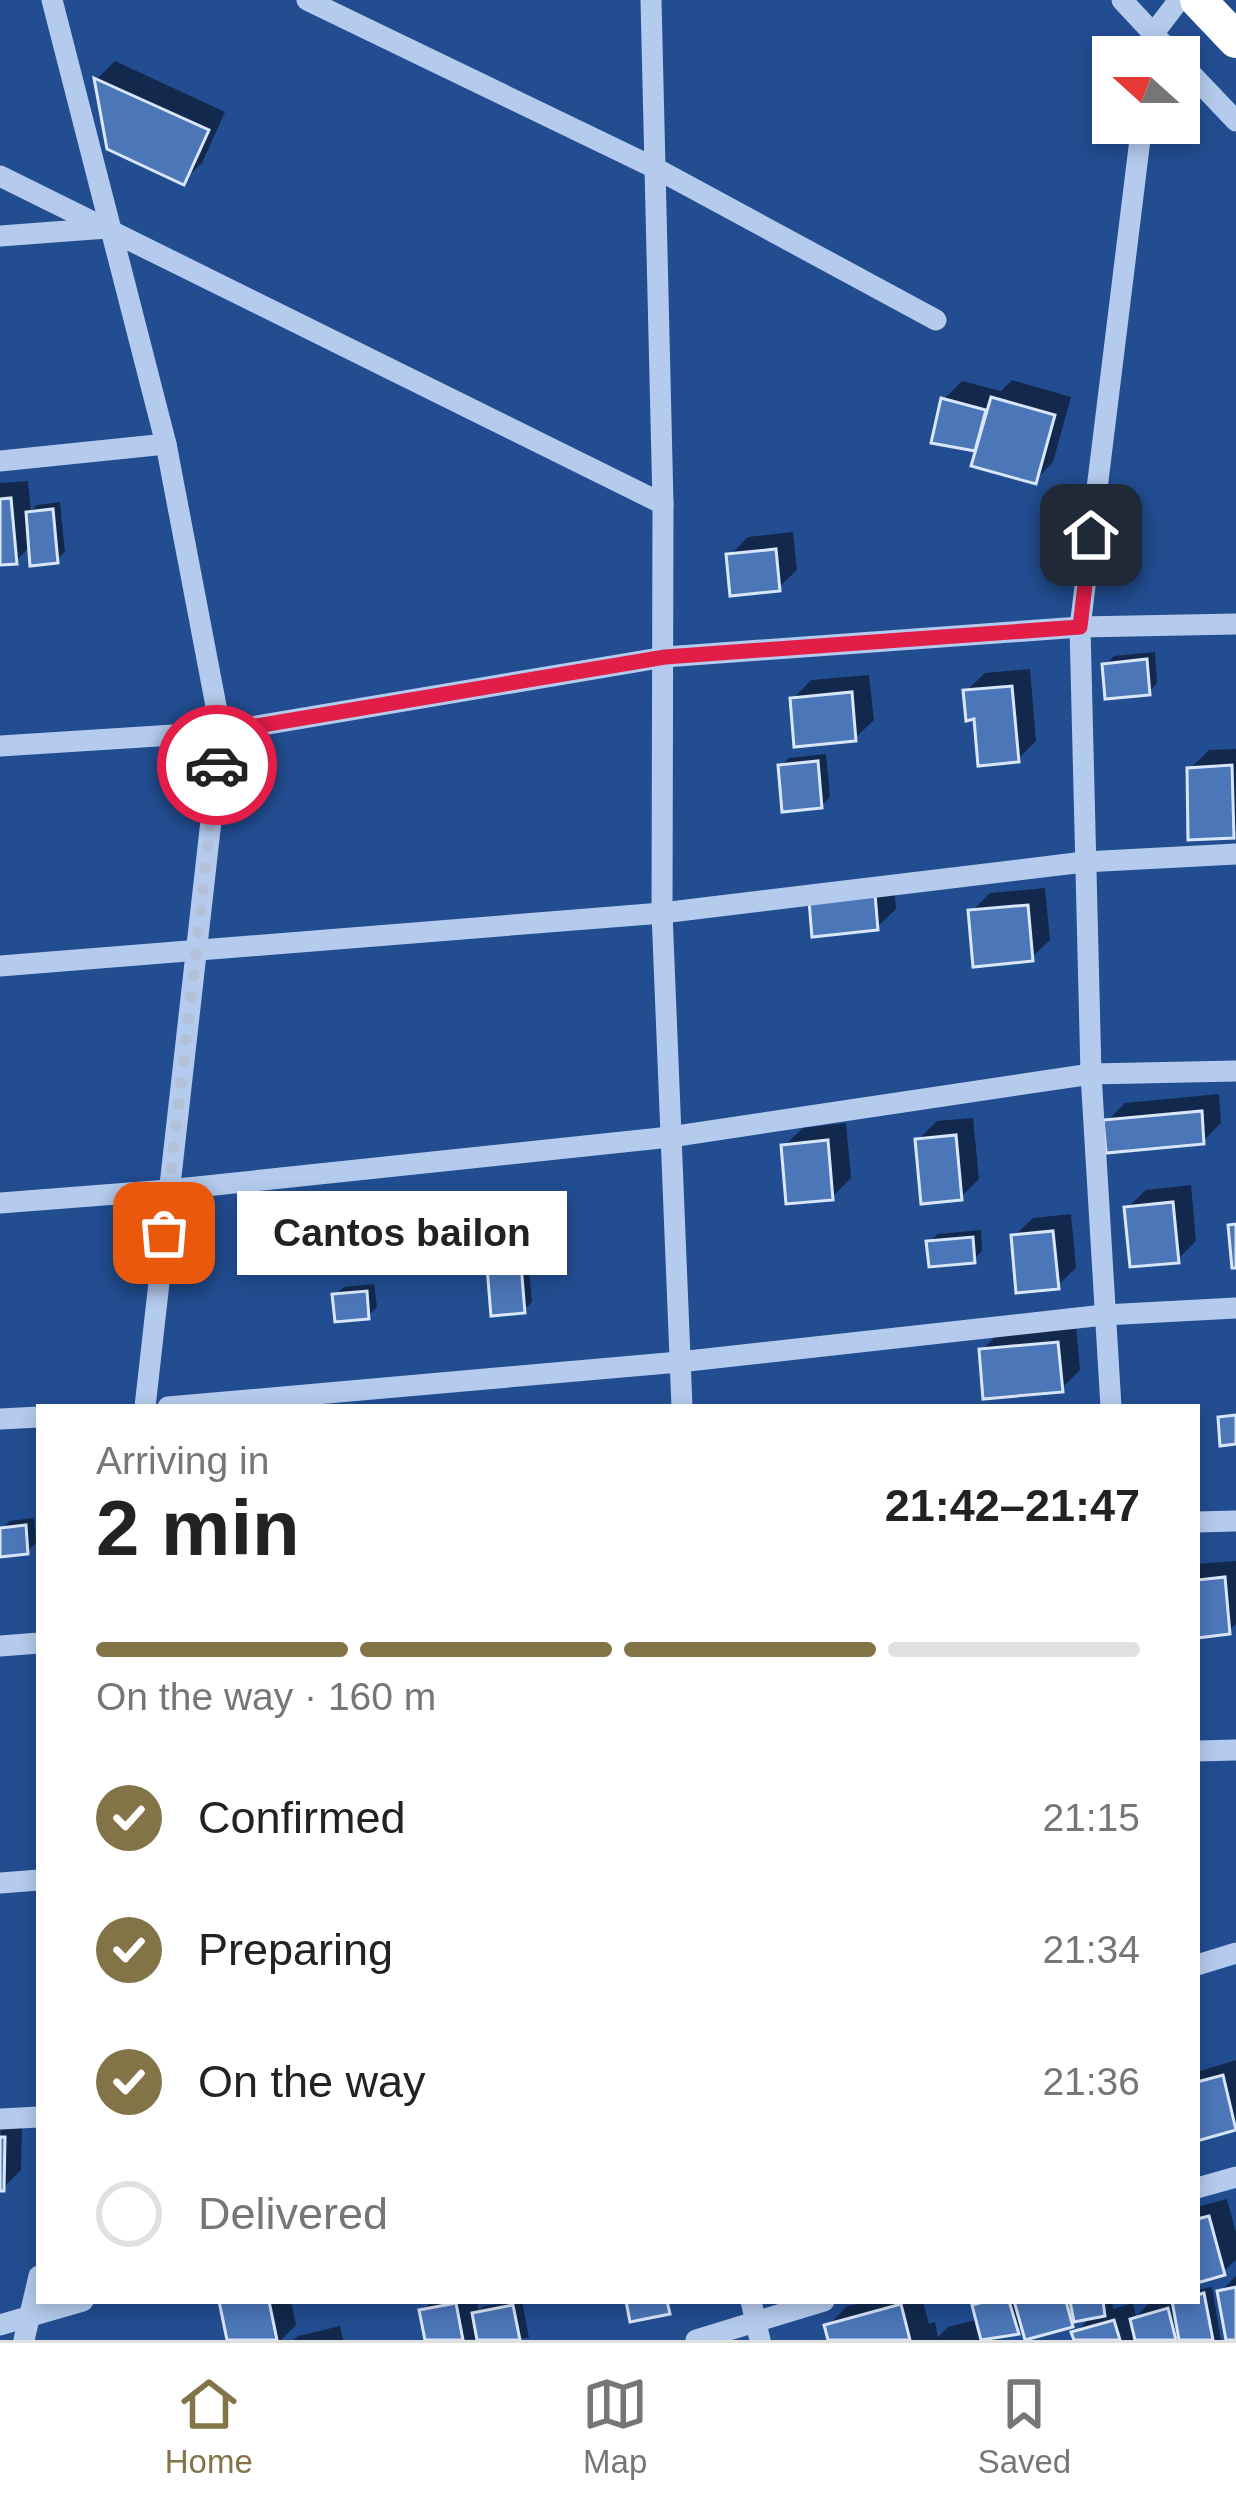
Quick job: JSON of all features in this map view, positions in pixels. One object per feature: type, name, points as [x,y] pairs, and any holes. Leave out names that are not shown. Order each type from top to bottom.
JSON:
[{"type":"highway","points":[[1198,0],[1236,40]]},
{"type":"street","points":[[52,0],[166,444],[220,732],[145,1404]]},
{"type":"street","points":[[307,0],[657,169],[936,320]]},
{"type":"street","points":[[651,0],[665,657],[662,914],[682,1404]]},
{"type":"street","points":[[1122,0],[1153,34],[1179,0]]},
{"type":"street","points":[[1200,83],[1236,121]]},
{"type":"street","points":[[1111,1404],[1091,1074],[1080,627],[1139,144]]},
{"type":"street","points":[[0,176],[663,504]]},
{"type":"street","points":[[0,236],[108,227]]},
{"type":"street","points":[[0,461],[166,444]]},
{"type":"street","points":[[0,746],[220,732],[665,657],[1080,627],[1236,624]]},
{"type":"street","points":[[0,966],[662,914],[1084,862],[1236,854]]},
{"type":"street","points":[[0,1202],[168,1190],[670,1137],[1091,1074],[1236,1071]]},
{"type":"street","points":[[203,1404],[679,1363],[1104,1315],[1236,1307]]},
{"type":"street","points":[[0,1419],[36,1417]]},
{"type":"street","points":[[1200,1522],[1236,1521]]},
{"type":"street","points":[[0,1646],[36,1643]]},
{"type":"street","points":[[1200,1751],[1236,1750]]},
{"type":"street","points":[[0,1883],[36,1880]]},
{"type":"street","points":[[1200,1964],[1236,1953]]},
{"type":"street","points":[[0,2119],[36,2117]]},
{"type":"street","points":[[1200,2187],[1236,2177]]},
{"type":"street","points":[[26,2329],[36,2288]]},
{"type":"street","points":[[0,2325],[26,2329],[77,2304]]},
{"type":"street","points":[[696,2340],[814,2304]]},
{"type":"building","points":[[94,78],[209,130],[184,185],[107,149]]},
{"type":"building","points":[[991,397],[1055,415],[1036,484],[971,466]]},
{"type":"building","points":[[941,398],[986,410],[975,451],[931,443]]},
{"type":"building","points":[[11,498],[17,564],[0,565],[0,499]]},
{"type":"building","points":[[53,509],[58,563],[30,566],[26,512]]},
{"type":"building","points":[[776,549],[780,591],[730,596],[726,554]]},
{"type":"building","points":[[1147,659],[1150,695],[1105,699],[1102,664]]},
{"type":"building","points":[[1012,686],[1019,762],[978,766],[974,719],[966,721],[963,690]]},
{"type":"building","points":[[852,692],[856,741],[794,747],[790,698]]},
{"type":"building","points":[[818,761],[822,808],[782,812],[778,765]]},
{"type":"building","points":[[1232,765],[1234,838],[1188,840],[1187,768]]},
{"type":"building","points":[[875,894],[878,930],[812,937],[809,901]]},
{"type":"building","points":[[1028,905],[1033,961],[973,967],[968,910]]},
{"type":"building","points":[[1202,1111],[1204,1144],[1106,1153],[1103,1120]]},
{"type":"building","points":[[956,1135],[962,1200],[921,1204],[915,1139]]},
{"type":"building","points":[[828,1140],[833,1200],[786,1204],[781,1145]]},
{"type":"building","points":[[1173,1202],[1179,1263],[1130,1267],[1124,1207]]},
{"type":"building","points":[[1236,1224],[1236,1268],[1232,1268],[1228,1225]]},
{"type":"building","points":[[1053,1231],[1059,1289],[1016,1293],[1011,1235]]},
{"type":"building","points":[[973,1237],[975,1263],[929,1267],[926,1241]]},
{"type":"building","points":[[521,1264],[525,1313],[491,1316],[487,1267]]},
{"type":"building","points":[[367,1291],[369,1319],[335,1322],[332,1294]]},
{"type":"building","points":[[1058,1342],[1063,1392],[983,1399],[979,1349]]},
{"type":"building","points":[[1236,1415],[1236,1444],[1220,1446],[1218,1417]]},
{"type":"building","points":[[26,1525],[28,1554],[0,1557],[0,1528]]},
{"type":"building","points":[[1225,1577],[1230,1634],[1200,1638],[1200,1580]]},
{"type":"building","points":[[1223,2075],[1236,2130],[1200,2140],[1200,2081]]},
{"type":"building","points":[[0,2137],[5,2137],[4,2191],[0,2191]]},
{"type":"building","points":[[1209,2216],[1225,2275],[1200,2282],[1200,2218]]},
{"type":"building","points":[[1236,2287],[1236,2340],[1226,2340],[1217,2291]]},
{"type":"building","points":[[1204,2293],[1213,2340],[1179,2340],[1173,2304],[1200,2304]]},
{"type":"building","points":[[220,2304],[270,2304],[277,2340],[227,2340]]},
{"type":"building","points":[[456,2304],[463,2340],[425,2340],[419,2310]]},
{"type":"building","points":[[627,2304],[668,2304],[670,2314],[630,2322]]},
{"type":"building","points":[[901,2304],[910,2340],[828,2340],[824,2325]]},
{"type":"building","points":[[1010,2304],[1019,2334],[981,2340],[972,2305]]},
{"type":"building","points":[[1015,2304],[1067,2304],[1073,2327],[1025,2340]]},
{"type":"building","points":[[1071,2304],[1103,2304],[1105,2316],[1074,2322]]},
{"type":"building","points":[[513,2305],[520,2340],[477,2340],[472,2313]]},
{"type":"building","points":[[1168,2308],[1176,2340],[1135,2340],[1130,2319]]},
{"type":"building","points":[[1114,2320],[1120,2340],[1074,2340],[1071,2332]]},
{"type":"way so far","points":[[164,1233],[217,765]]},
{"type":"place","name":"Cantos bailon","points":[[164,1233]]},
{"type":"route","points":[[217,765],[220,732],[665,657],[1080,627],[1091,535]]}]
